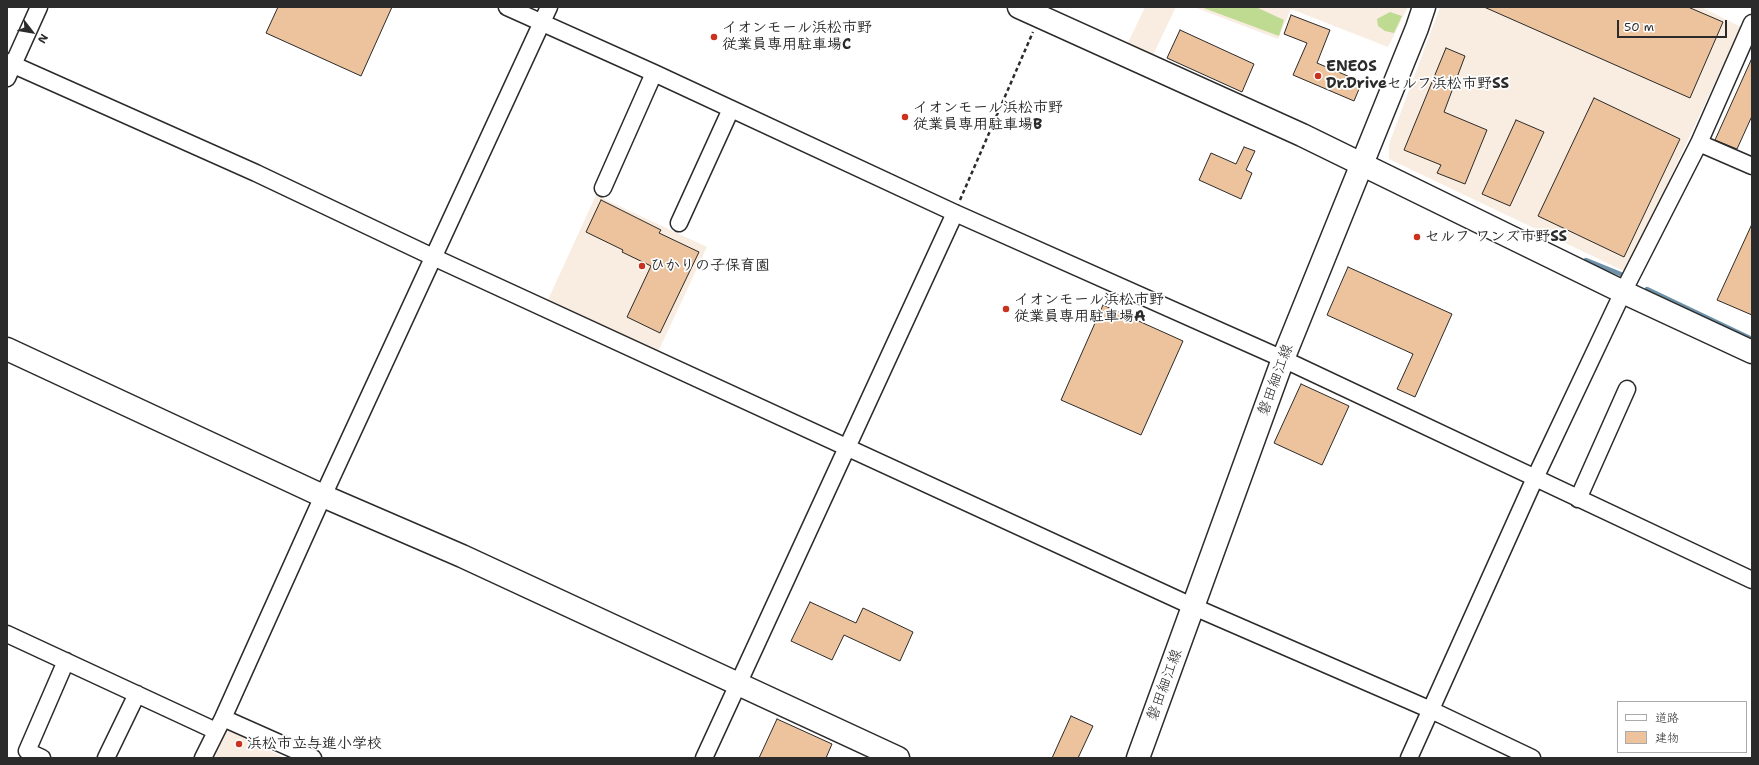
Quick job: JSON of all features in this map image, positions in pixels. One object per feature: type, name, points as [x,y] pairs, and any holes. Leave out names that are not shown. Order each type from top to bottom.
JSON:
[{"type":"street","points":[[39,7],[9,68],[256,173],[433,257],[1194,607],[1431,710],[1532,758]]},
{"type":"street","points":[[507,7],[654,73],[954,213],[1283,359],[1752,580]]},
{"type":"street","points":[[203,758],[220,724],[323,496],[549,7]]},
{"type":"street","name":"磐田細江線","points":[[1138,758],[1283,359],[1424,7]]},
{"type":"street","points":[[1031,11],[1295,132],[1623,292],[1752,352]]},
{"type":"street","points":[[1409,758],[1535,478],[1623,292],[1699,143],[1752,23]]},
{"type":"street","points":[[603,188],[654,73]]},
{"type":"street","points":[[679,223],[731,109]]},
{"type":"street","points":[[1699,143],[1752,166]]},
{"type":"street","points":[[704,758],[954,213]]},
{"type":"street","points":[[7,350],[323,496],[462,556],[898,758]]},
{"type":"street","points":[[1578,499],[1627,389]]},
{"type":"street","points":[[7,634],[137,694],[313,758]]},
{"type":"street","points":[[42,758],[27,751],[66,661]]},
{"type":"street","points":[[106,758],[137,694]]},
{"type":"path","points":[[954,213],[1031,11]]},
{"type":"shaded area","points":[[1145,7],[1176,7],[1152,57],[1126,47]]},
{"type":"shaded area","points":[[1194,7],[1408,7],[1388,47],[1291,9],[1278,39]]},
{"type":"shaded area","points":[[1440,7],[1701,7],[1741,27],[1626,272],[1389,159],[1389,144]]},
{"type":"shaded area","points":[[596,195],[707,247],[658,352],[547,302]]},
{"type":"shaded area","name":"浜松市立与進小学校","points":[[228,730],[285,758],[214,758]]},
{"type":"green space","points":[[1201,7],[1256,7],[1284,20],[1279,36]]},
{"type":"green space","points":[[1390,12],[1402,16],[1394,33],[1385,31],[1378,26],[1377,19]]},
{"type":"building","points":[[278,7],[392,7],[361,76],[266,33]]},
{"type":"building","points":[[1484,7],[1688,7],[1723,22],[1690,98]]},
{"type":"building","points":[[1291,15],[1330,30],[1317,63],[1362,82],[1354,101],[1293,75],[1307,43],[1284,34]]},
{"type":"building","points":[[1180,30],[1254,64],[1242,92],[1167,58]]},
{"type":"building","points":[[1446,48],[1465,56],[1444,112],[1487,130],[1465,184],[1437,173],[1441,165],[1404,150]]},
{"type":"building","points":[[1752,58],[1752,116],[1737,149],[1715,140]]},
{"type":"building","points":[[1594,98],[1680,139],[1624,257],[1538,216]]},
{"type":"building","points":[[1516,120],[1544,132],[1510,206],[1482,194]]},
{"type":"building","points":[[1244,147],[1255,151],[1246,170],[1252,173],[1241,199],[1199,180],[1211,153],[1236,164]]},
{"type":"building","points":[[601,200],[661,230],[659,233],[699,252],[660,333],[627,317],[651,266],[586,232]]},
{"type":"building","points":[[1752,224],[1752,315],[1717,300]]},
{"type":"building","points":[[1348,267],[1452,314],[1415,397],[1397,389],[1413,354],[1327,315]]},
{"type":"building","points":[[1103,305],[1183,341],[1141,435],[1061,400]]},
{"type":"building","points":[[1301,384],[1349,406],[1322,465],[1274,443]]},
{"type":"building","points":[[810,602],[856,623],[863,608],[913,632],[900,661],[844,635],[832,660],[791,641]]},
{"type":"building","points":[[1071,716],[1093,726],[1078,758],[1052,758]]},
{"type":"building","points":[[777,719],[832,744],[826,758],[759,758]]},
{"type":"waterway","points":[[1586,260],[1623,275]]},
{"type":"waterway","points":[[1647,289],[1752,339]]},
{"type":"place","name":"イオンモール浜松市野 従業員専用駐車場C","points":[[714,37]]},
{"type":"place","name":"ENEOS Dr.Driveセルフ浜松市野SS","points":[[1318,76]]},
{"type":"place","name":"イオンモール浜松市野 従業員専用駐車場B","points":[[905,117]]},
{"type":"place","name":"セルフ ワンズ市野SS","points":[[1417,237]]},
{"type":"place","name":"ひかりの子保育園","points":[[642,266]]},
{"type":"place","name":"イオンモール浜松市野 従業員専用駐車場A","points":[[1006,309]]},
{"type":"place","name":"浜松市立与進小学校","points":[[239,744]]}]
